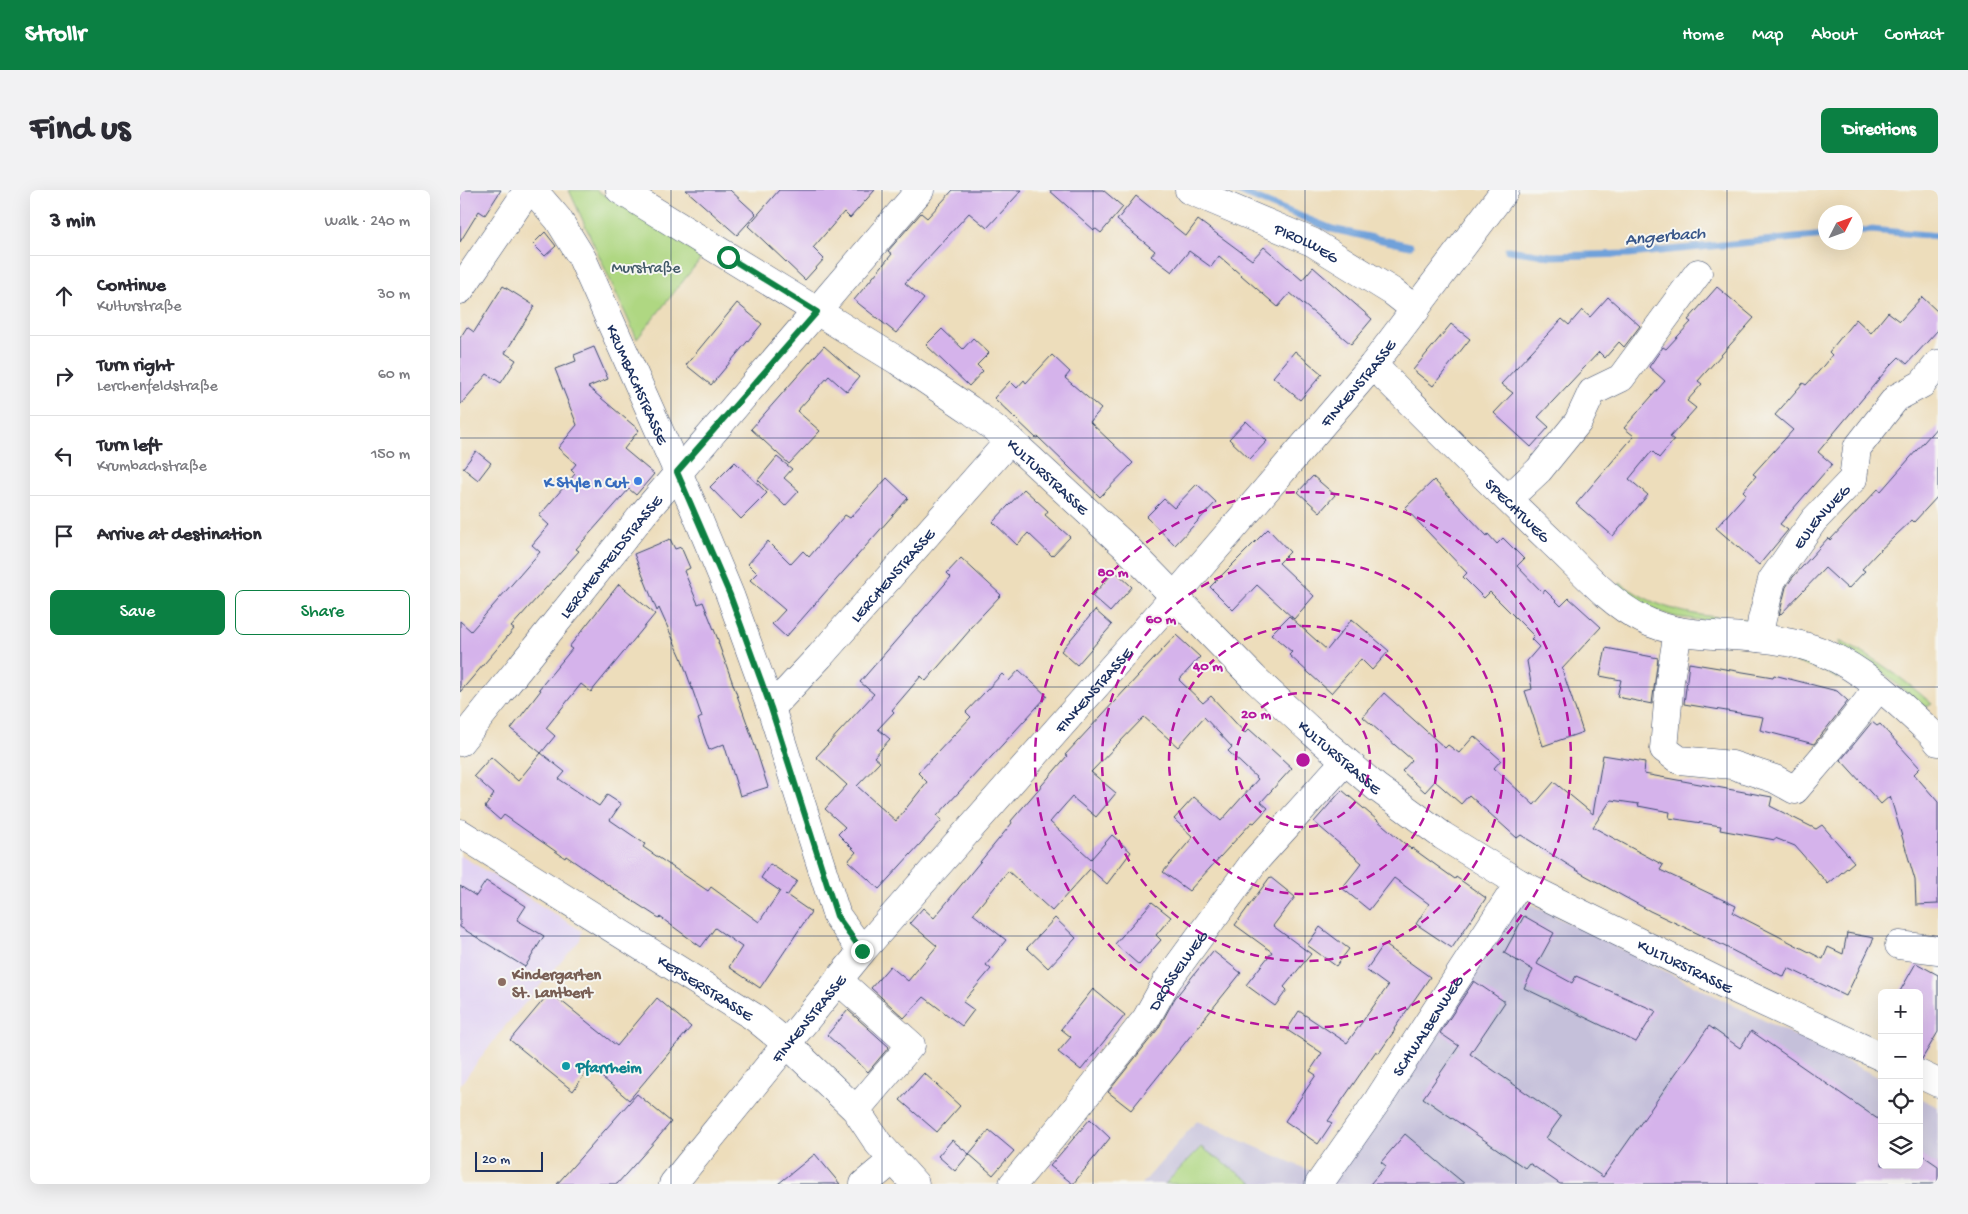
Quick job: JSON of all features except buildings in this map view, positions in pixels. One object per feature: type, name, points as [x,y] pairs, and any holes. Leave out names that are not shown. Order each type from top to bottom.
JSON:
[{"type":"street","points":[[460,290],[528,190]]},
{"type":"street","name":"KRUMBACHSTRASSE","points":[[533,190],[558,219],[582,258],[677,472],[730,595],[771,708],[837,916],[862,951]]},
{"type":"street","name":"KULTURSTRASSE","points":[[620,190],[969,409],[1010,440],[1125,546],[1254,678],[1345,760],[1436,832],[1519,883],[1722,983],[1878,1055]]},
{"type":"street","name":"LERCHENFELDSTRASSE","points":[[460,742],[605,559],[677,472],[817,312],[920,190]]},
{"type":"street","name":"PIROLWEG","points":[[1189,190],[1312,242],[1393,292],[1416,310]]},
{"type":"street","name":"FINKENSTRASSE","points":[[673,1184],[862,951],[1175,596],[1373,365],[1505,190]]},
{"type":"street","points":[[1508,500],[1539,470],[1578,422],[1592,392],[1621,378],[1698,274]]},
{"type":"street","name":"EULENWEG","points":[[1759,638],[1772,580],[1814,520],[1853,479],[1857,448],[1896,398],[1922,384],[1938,364]]},
{"type":"street","name":"SPECHTWEG","points":[[1373,365],[1508,500],[1616,602],[1642,620],[1678,631],[1759,638],[1823,652],[1849,666],[1879,687],[1936,734]]},
{"type":"street","name":"LERCHENSTRASSE","points":[[771,708],[820,656],[1010,440]]},
{"type":"street","points":[[1678,631],[1670,680],[1664,749],[1679,760],[1732,765],[1775,779],[1794,790],[1835,743],[1879,687]]},
{"type":"street","name":"DROSSELWEG","points":[[1013,1184],[1065,1122],[1146,1019],[1167,981],[1254,862],[1345,760]]},
{"type":"street","name":"KEPSERSTRASSE","points":[[460,833],[754,1017],[786,1043],[856,1110],[878,1143],[915,1184]]},
{"type":"street","name":"SCHWALBENWEG","points":[[1326,1174],[1378,1100],[1519,883]]},
{"type":"street","points":[[1899,944],[1938,950]]},
{"type":"street","points":[[838,980],[911,1045],[856,1110]]},
{"type":"street","points":[[1923,1076],[1938,1083]]},
{"type":"street","points":[[864,1184],[893,1160]]},
{"type":"shaded area","name":"Kindergarten St. Lantbert","points":[[460,855],[582,931],[580,940],[506,1025],[460,1085]]},
{"type":"shaded area","points":[[1518,898],[1878,1077],[1878,1169],[1923,1169],[1923,1100],[1938,1107],[1938,1184],[1142,1184],[1197,1121],[1331,1180]]},
{"type":"green space","name":"Murstraße","points":[[569,190],[596,190],[703,256],[637,339]]},
{"type":"green space","points":[[1620,583],[1652,601],[1683,612],[1751,620],[1747,626],[1675,617],[1651,609],[1618,589]]},
{"type":"green space","points":[[1839,641],[1888,669],[1932,704],[1925,708],[1882,672],[1840,649]]},
{"type":"green space","points":[[1795,657],[1838,672],[1839,679],[1823,671],[1792,661]]},
{"type":"green space","points":[[1201,1147],[1254,1184],[1165,1184]]},
{"type":"waterway","name":"Angerbach","points":[[1235,190],[1332,229],[1410,246]]},
{"type":"waterway","name":"Angerbach","points":[[1863,231],[1871,230],[1938,236]]},
{"type":"waterway","name":"Angerbach","points":[[1508,250],[1551,256],[1629,254],[1818,236]]},
{"type":"place","name":"K Style n Cut","points":[[638,481]]},
{"type":"place","name":"Kindergarten St. Lantbert","points":[[502,982]]},
{"type":"place","name":"Pfarrheim","points":[[566,1066]]},
{"type":"route","points":[[728,257],[817,312],[677,472],[730,595],[771,708],[837,916],[862,951]]}]
